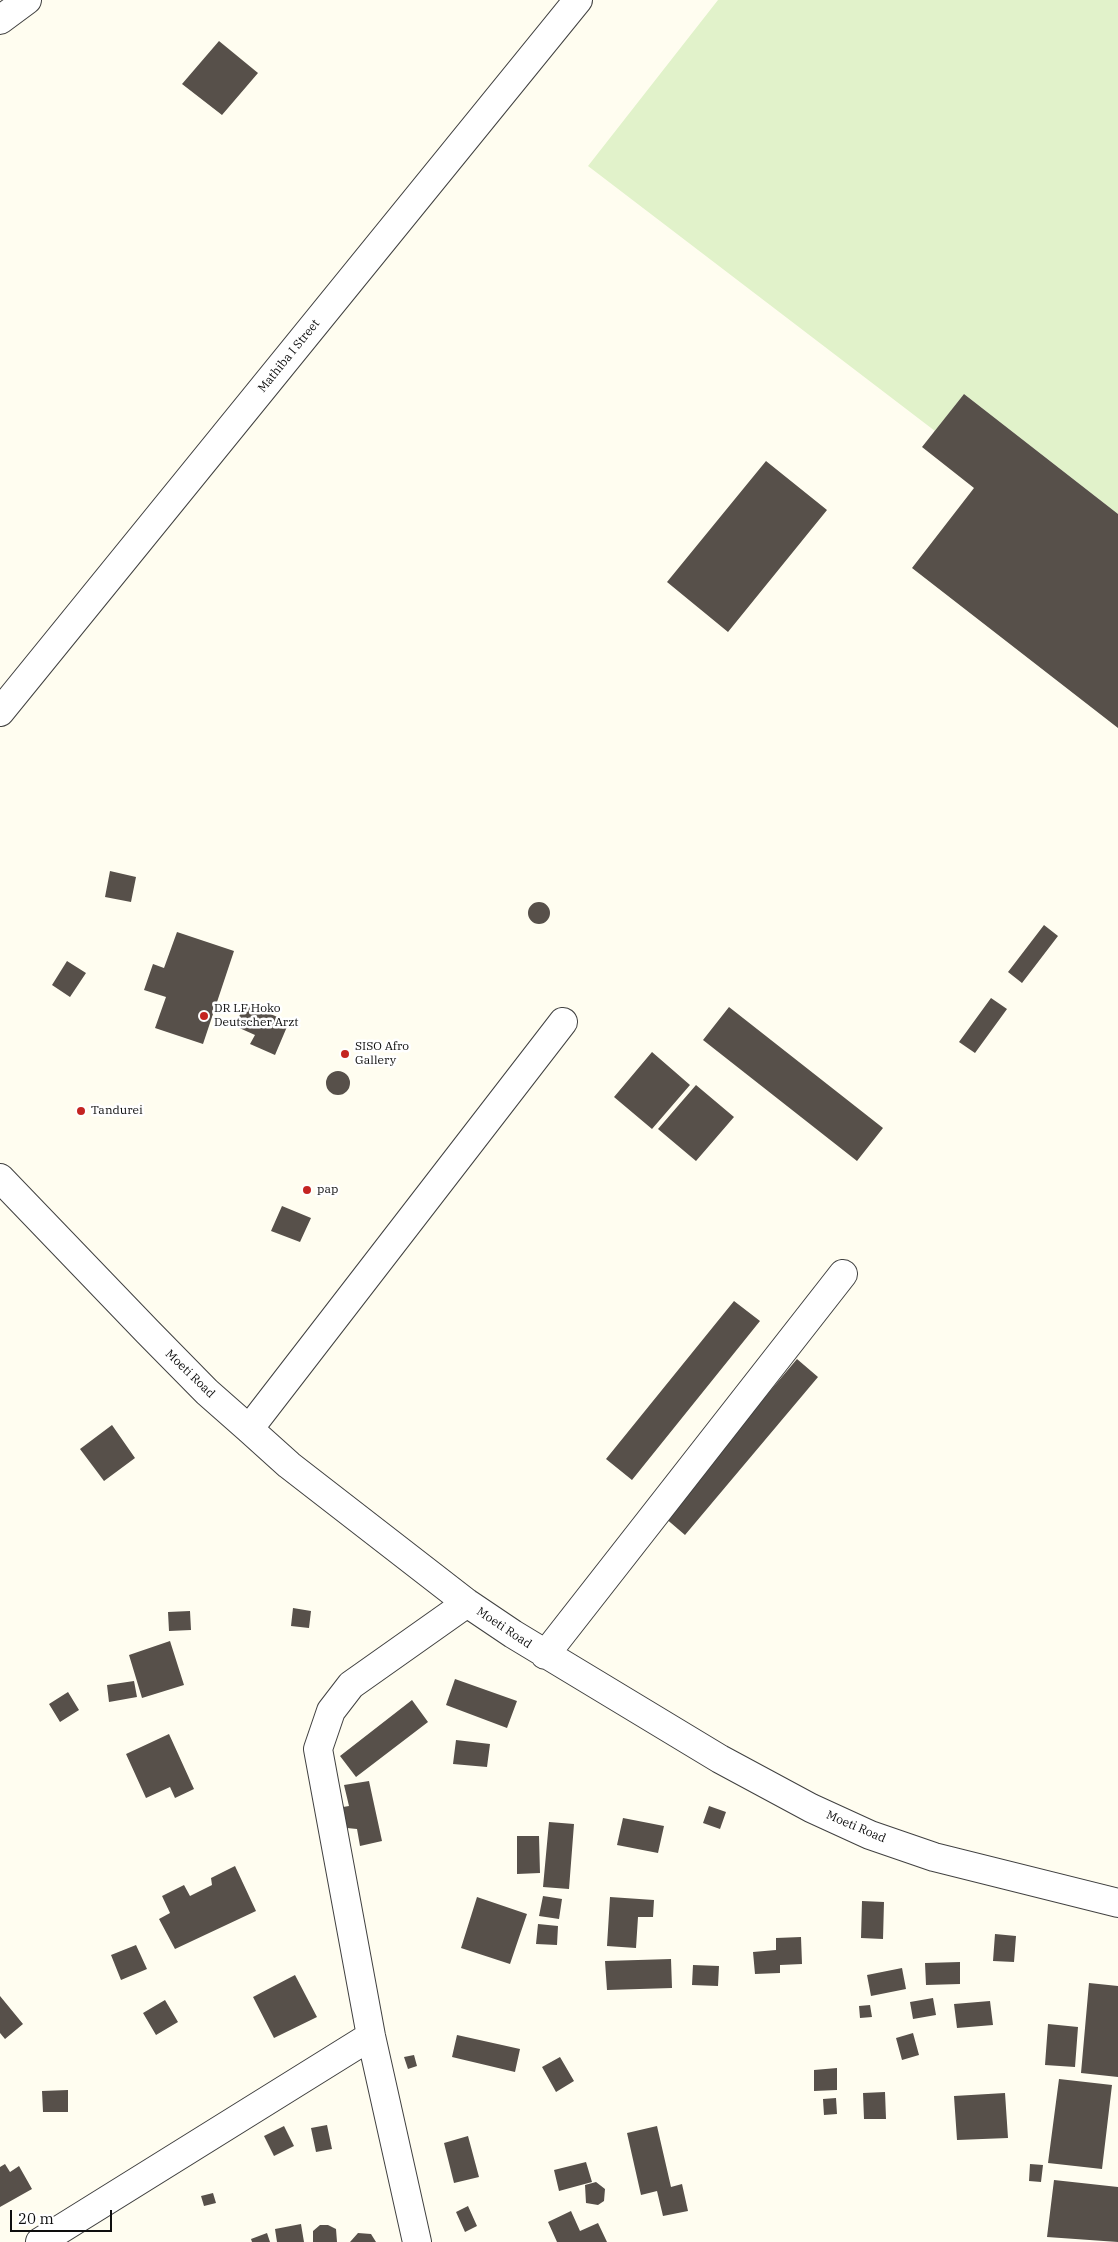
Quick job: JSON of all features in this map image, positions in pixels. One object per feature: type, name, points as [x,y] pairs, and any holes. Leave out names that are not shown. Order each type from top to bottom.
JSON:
[{"type":"street","points":[[0,20],[27,0]]},
{"type":"street","name":"Mathiba I Street","points":[[0,712],[578,0]]},
{"type":"street","points":[[249,1430],[563,1022]]},
{"type":"street","name":"Moeti Road","points":[[0,1178],[207,1392],[289,1465],[468,1603],[546,1655],[720,1759],[811,1808],[870,1835],[934,1857],[1118,1903]]},
{"type":"street","points":[[546,1655],[843,1274]]},
{"type":"street","points":[[417,2242],[371,2036],[318,1749],[331,1711],[351,1685],[468,1603]]},
{"type":"street","points":[[40,2242],[371,2036]]},
{"type":"green space","points":[[718,0],[1118,0],[1118,514],[964,394],[935,431],[588,166]]},
{"type":"building","points":[[219,41],[258,73],[222,115],[182,84]]},
{"type":"building","points":[[964,394],[1118,514],[1118,728],[912,568],[974,488],[922,447]]},
{"type":"building","points":[[766,461],[827,510],[728,632],[667,582]]},
{"type":"building","points":[[110,871],[136,877],[131,902],[105,897]]},
{"type":"building","points":[[539,902],[547,905],[550,913],[547,921],[539,924],[531,921],[528,913],[531,905]]},
{"type":"building","points":[[1044,925],[1058,936],[1022,983],[1008,972]]},
{"type":"building","points":[[177,932],[234,951],[203,1044],[155,1028],[166,997],[144,990],[153,964],[164,968]]},
{"type":"building","points":[[67,961],[86,973],[70,997],[52,985]]},
{"type":"building","points":[[991,998],[1007,1009],[975,1053],[959,1042]]},
{"type":"building","points":[[245,1003],[289,1022],[275,1055],[250,1044],[255,1035],[235,1026]]},
{"type":"building","points":[[729,1007],[883,1128],[857,1161],[703,1040]]},
{"type":"building","points":[[652,1052],[690,1085],[652,1129],[614,1097]]},
{"type":"building","points":[[338,1071],[347,1074],[350,1083],[347,1092],[338,1095],[329,1092],[326,1083],[329,1074]]},
{"type":"building","points":[[696,1085],[734,1117],[696,1161],[658,1129]]},
{"type":"building","points":[[282,1206],[311,1218],[300,1242],[271,1231]]},
{"type":"building","points":[[734,1301],[760,1321],[632,1480],[606,1459]]},
{"type":"building","points":[[797,1359],[818,1377],[685,1535],[664,1517]]},
{"type":"building","points":[[112,1425],[135,1458],[104,1481],[80,1449]]},
{"type":"building","points":[[293,1608],[311,1611],[309,1628],[291,1626]]},
{"type":"building","points":[[190,1611],[191,1630],[169,1631],[168,1612]]},
{"type":"building","points":[[170,1641],[184,1685],[142,1698],[129,1655]]},
{"type":"building","points":[[455,1679],[517,1701],[507,1728],[446,1705]]},
{"type":"building","points":[[134,1681],[137,1697],[109,1702],[107,1685]]},
{"type":"building","points":[[68,1692],[79,1710],[60,1722],[49,1704]]},
{"type":"building","points":[[412,1700],[428,1722],[356,1777],[340,1756]]},
{"type":"building","points":[[169,1734],[194,1789],[175,1798],[170,1787],[146,1798],[126,1754]]},
{"type":"building","points":[[456,1740],[490,1744],[487,1767],[453,1764]]},
{"type":"building","points":[[369,1781],[382,1841],[360,1846],[357,1829],[347,1828],[343,1807],[349,1806],[344,1785]]},
{"type":"building","points":[[709,1806],[726,1812],[720,1829],[703,1823]]},
{"type":"building","points":[[623,1818],[664,1826],[658,1853],[617,1845]]},
{"type":"building","points":[[549,1822],[574,1824],[569,1889],[543,1887]]},
{"type":"building","points":[[517,1836],[539,1836],[540,1873],[517,1874]]},
{"type":"building","points":[[235,1866],[256,1911],[175,1949],[159,1919],[170,1913],[162,1896],[184,1885],[190,1896],[212,1885],[211,1878]]},
{"type":"building","points":[[543,1896],[562,1899],[559,1919],[539,1916]]},
{"type":"building","points":[[477,1897],[527,1914],[510,1964],[461,1948]]},
{"type":"building","points":[[610,1897],[654,1900],[653,1917],[638,1917],[636,1948],[607,1946]]},
{"type":"building","points":[[862,1901],[884,1902],[883,1939],[861,1938]]},
{"type":"building","points":[[538,1924],[558,1926],[557,1945],[536,1944]]},
{"type":"building","points":[[995,1934],[1016,1936],[1014,1962],[993,1961]]},
{"type":"building","points":[[801,1937],[802,1964],[780,1965],[780,1973],[755,1974],[753,1952],[776,1950],[776,1938]]},
{"type":"building","points":[[136,1945],[147,1969],[121,1980],[111,1955]]},
{"type":"building","points":[[671,1959],[672,1988],[607,1990],[605,1961]]},
{"type":"building","points":[[960,1962],[960,1984],[926,1985],[925,1963]]},
{"type":"building","points":[[693,1965],[719,1966],[718,1986],[692,1985]]},
{"type":"building","points":[[902,1968],[906,1989],[871,1996],[867,1975]]},
{"type":"building","points":[[295,1975],[317,2017],[274,2038],[253,1997]]},
{"type":"building","points":[[1089,1983],[1118,1986],[1118,2077],[1081,2073]]},
{"type":"building","points":[[0,1996],[23,2024],[5,2039],[0,2033]]},
{"type":"building","points":[[933,1998],[936,2015],[913,2019],[910,2002]]},
{"type":"building","points":[[165,2000],[178,2022],[156,2035],[143,2013]]},
{"type":"building","points":[[990,2001],[993,2025],[957,2028],[954,2004]]},
{"type":"building","points":[[870,2005],[872,2017],[860,2018],[859,2006]]},
{"type":"building","points":[[1048,2024],[1078,2027],[1075,2067],[1045,2065]]},
{"type":"building","points":[[913,2033],[919,2055],[902,2060],[896,2038]]},
{"type":"building","points":[[457,2035],[520,2049],[515,2072],[452,2057]]},
{"type":"building","points":[[414,2055],[417,2066],[408,2069],[404,2057]]},
{"type":"building","points":[[560,2057],[574,2081],[556,2092],[542,2067]]},
{"type":"building","points":[[837,2068],[837,2090],[814,2091],[814,2070]]},
{"type":"building","points":[[1059,2079],[1112,2085],[1102,2169],[1048,2163]]},
{"type":"building","points":[[68,2090],[68,2112],[43,2112],[42,2091]]},
{"type":"building","points":[[885,2092],[886,2119],[864,2119],[863,2093]]},
{"type":"building","points":[[1005,2093],[1008,2138],[957,2140],[954,2096]]},
{"type":"building","points":[[836,2098],[837,2114],[824,2115],[823,2099]]},
{"type":"building","points":[[327,2125],[332,2149],[316,2152],[311,2128]]},
{"type":"building","points":[[284,2126],[294,2146],[274,2156],[264,2136]]},
{"type":"building","points":[[657,2126],[671,2187],[682,2184],[688,2211],[663,2216],[657,2191],[641,2195],[627,2133]]},
{"type":"building","points":[[468,2136],[479,2177],[454,2183],[444,2143]]},
{"type":"building","points":[[586,2162],[592,2182],[559,2191],[554,2170]]},
{"type":"building","points":[[5,2164],[10,2172],[19,2166],[32,2189],[0,2207],[0,2167]]},
{"type":"building","points":[[1030,2164],[1043,2165],[1041,2182],[1029,2181]]},
{"type":"building","points":[[1054,2180],[1118,2187],[1118,2242],[1047,2237]]},
{"type":"building","points":[[596,2182],[605,2189],[604,2201],[598,2205],[586,2203],[585,2185]]},
{"type":"building","points":[[213,2193],[216,2203],[204,2206],[201,2196]]},
{"type":"building","points":[[468,2206],[477,2226],[465,2232],[456,2212]]},
{"type":"building","points":[[571,2211],[580,2231],[598,2223],[607,2242],[557,2242],[548,2222]]},
{"type":"building","points":[[301,2224],[304,2242],[277,2242],[275,2229]]},
{"type":"building","points":[[320,2225],[328,2225],[336,2229],[337,2242],[313,2242],[313,2231]]},
{"type":"building","points":[[267,2233],[270,2242],[252,2242],[251,2239]]},
{"type":"building","points":[[358,2233],[371,2234],[376,2242],[350,2242]]},
{"type":"place","name":"DR LF Hoko Deutscher Arzt","points":[[204,1016]]},
{"type":"place","name":"SISO Afro Gallery","points":[[345,1054]]},
{"type":"place","name":"Tandurei","points":[[81,1111]]},
{"type":"place","name":"pap","points":[[307,1190]]}]
